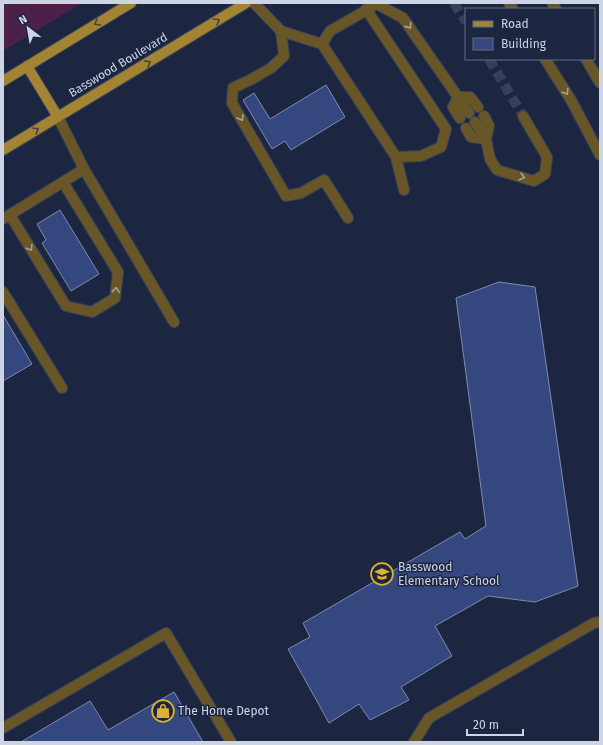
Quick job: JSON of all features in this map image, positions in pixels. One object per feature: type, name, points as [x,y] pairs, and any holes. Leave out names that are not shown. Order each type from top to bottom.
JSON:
[{"type":"main road","points":[[3,81],[131,3]]},
{"type":"main road","name":"Basswood Boulevard","points":[[3,150],[246,3]]},
{"type":"main road","points":[[27,66],[58,117]]},
{"type":"street","points":[[254,3],[281,31],[322,44],[396,157],[404,190]]},
{"type":"street","points":[[322,44],[330,31],[378,3],[403,18],[458,97],[473,110]]},
{"type":"street","points":[[366,9],[446,129],[441,147],[422,156],[396,157]]},
{"type":"street","points":[[281,31],[284,56],[271,68],[234,88],[232,103],[286,196],[301,193],[324,180],[348,218]]},
{"type":"street","points":[[546,60],[571,100],[600,155]]},
{"type":"street","points":[[587,60],[600,82]]},
{"type":"street","points":[[458,97],[453,108],[460,118]]},
{"type":"street","points":[[484,116],[489,126],[486,139]]},
{"type":"street","points":[[475,122],[486,139],[490,159],[497,170],[534,181],[545,174],[547,157],[523,116]]},
{"type":"street","points":[[58,117],[84,169],[174,322]]},
{"type":"street","points":[[466,128],[471,137],[486,139]]},
{"type":"street","points":[[63,182],[118,272],[115,298],[92,312],[66,306],[6,217],[84,169]]},
{"type":"street","points":[[3,292],[62,388]]},
{"type":"street","points":[[414,742],[430,718],[594,623],[600,622]]},
{"type":"street","points":[[3,728],[166,633],[231,742]]},
{"type":"shaded area","points":[[3,3],[82,3],[3,51]]},
{"type":"building","points":[[326,85],[345,117],[291,150],[285,141],[272,149],[243,100],[254,93],[270,119]]},
{"type":"building","points":[[60,210],[99,274],[71,291],[42,243],[46,240],[37,224]]},
{"type":"building","points":[[499,282],[535,287],[578,586],[535,602],[488,596],[435,626],[452,656],[401,687],[409,700],[370,720],[359,704],[329,723],[288,649],[310,637],[303,623],[460,532],[465,539],[486,526],[456,298]]},
{"type":"building","points":[[3,315],[32,364],[3,381]]},
{"type":"building","name":"The Home Depot","points":[[174,692],[203,742],[21,742],[90,701],[108,730]]},
{"type":"tunnel","points":[[454,3],[465,20]]},
{"type":"tunnel","points":[[490,60],[523,116]]},
{"type":"place","name":"Basswood Elementary School","points":[[382,574]]},
{"type":"place","name":"The Home Depot","points":[[163,711]]}]
